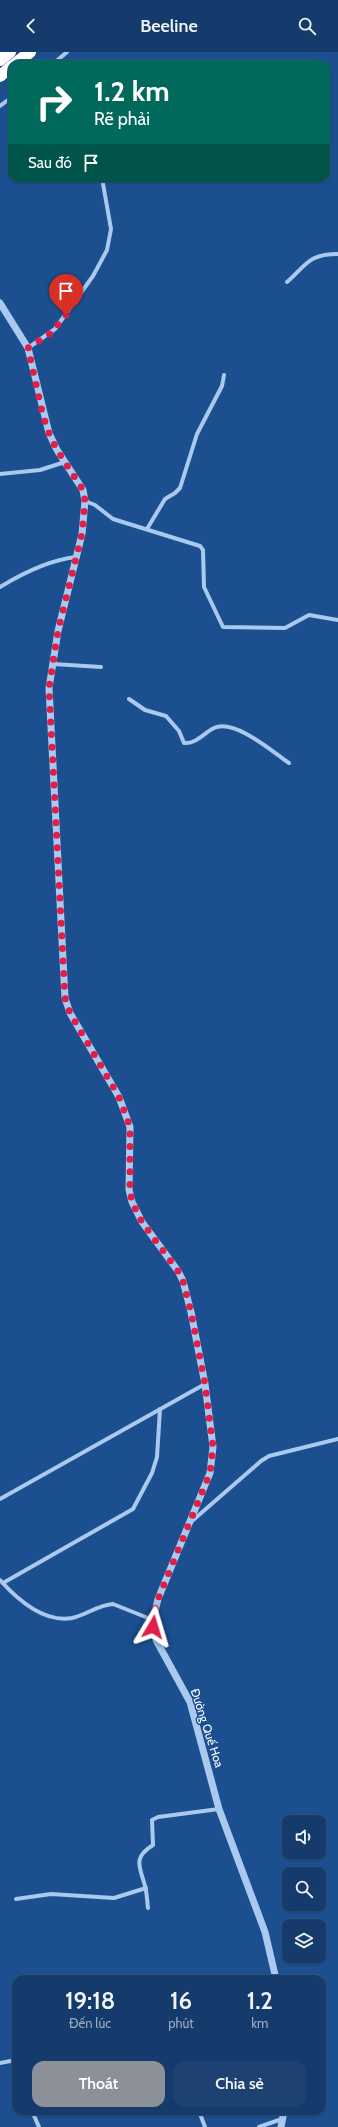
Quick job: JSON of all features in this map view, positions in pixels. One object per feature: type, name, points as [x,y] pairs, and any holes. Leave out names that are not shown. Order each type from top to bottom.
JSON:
[{"type":"highway","points":[[0,60],[10,52]]},
{"type":"highway","points":[[20,60],[30,52]]},
{"type":"highway","points":[[0,76],[8,69]]},
{"type":"street","points":[[58,60],[67,52]]},
{"type":"street","points":[[28,348],[55,329],[93,276],[107,250],[111,229],[103,182]]},
{"type":"street","points":[[287,282],[315,256],[338,254]]},
{"type":"street","name":"Đường Quế Hoa","points":[[0,303],[28,348],[43,416],[55,445],[83,490],[85,501],[82,534],[52,664],[49,688],[65,998],[70,1013],[125,1110],[130,1127],[130,1190],[132,1202],[142,1222],[178,1271],[183,1281],[191,1312],[205,1384],[213,1447],[210,1473],[158,1599],[153,1620],[156,1640],[190,1702],[219,1809],[265,1932],[275,1975]]},
{"type":"street","points":[[147,528],[165,499],[180,488],[197,434],[222,386],[224,375]]},
{"type":"street","points":[[0,474],[40,470],[66,462]]},
{"type":"street","points":[[85,501],[95,505],[113,519],[147,528],[200,546],[203,550],[204,587],[223,627],[285,628],[309,615],[338,620]]},
{"type":"street","points":[[0,587],[46,563],[60,558],[76,557]]},
{"type":"street","points":[[52,664],[101,667]]},
{"type":"street","points":[[129,699],[144,710],[166,716],[179,731],[184,743],[196,740],[219,726],[225,726],[240,730],[289,763]]},
{"type":"street","points":[[0,1499],[205,1384]]},
{"type":"street","points":[[153,1620],[113,1604],[72,1618],[55,1617],[36,1612],[1,1582],[134,1508],[152,1473],[157,1457],[160,1409]]},
{"type":"street","points":[[187,1526],[261,1461],[288,1451],[338,1439]]},
{"type":"street","points":[[148,1908],[146,1888],[138,1864],[140,1856],[153,1845],[152,1820],[158,1817],[219,1809]]},
{"type":"street","points":[[16,1899],[51,1894],[114,1898],[146,1888]]},
{"type":"street","points":[[0,2064],[12,2061]]},
{"type":"street","points":[[34,2115],[39,2127]]},
{"type":"street","points":[[200,2115],[205,2127]]},
{"type":"street","points":[[259,2127],[282,2123]]},
{"type":"route","points":[[66,315],[51,333],[28,348],[43,416],[49,433],[57,450],[83,490],[85,501],[82,534],[58,631],[49,688],[59,879],[62,979],[65,998],[70,1013],[125,1110],[130,1127],[130,1190],[132,1202],[142,1222],[178,1271],[183,1281],[191,1312],[205,1384],[213,1447],[210,1473],[158,1599],[154,1613],[153,1627]]}]
